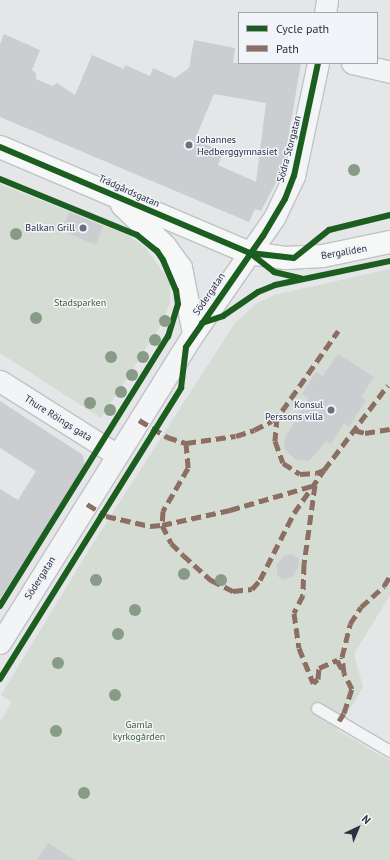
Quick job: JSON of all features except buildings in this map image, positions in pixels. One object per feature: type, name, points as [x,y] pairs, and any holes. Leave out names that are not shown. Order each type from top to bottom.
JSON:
[{"type":"street","points":[[325,12],[327,0]]},
{"type":"street","name":"Södra Storgatan","points":[[250,253],[274,218],[294,176],[318,64]]},
{"type":"street","points":[[356,64],[390,72]]},
{"type":"street","name":"Trädgårdsgatan","points":[[0,147],[250,253]]},
{"type":"street","points":[[111,194],[174,256],[182,268],[194,333]]},
{"type":"street","name":"Bergaliden","points":[[250,253],[286,258],[323,256],[390,242]]},
{"type":"street","name":"Södergatan","points":[[0,642],[194,333],[250,253]]},
{"type":"street","name":"Thure Röings gata","points":[[0,381],[117,455]]},
{"type":"lane","points":[[317,708],[390,751]]},
{"type":"green space","name":"Stadsparken","points":[[0,184],[130,236],[146,248],[170,282],[170,303],[162,323],[101,418],[0,353]]},
{"type":"green space","name":"Gamla kyrkogården","points":[[390,269],[390,595],[354,654],[363,687],[337,730],[390,761],[390,860],[0,860],[0,722],[12,702],[1,695],[92,545],[235,323],[256,304],[274,295]]},
{"type":"marked path","points":[[139,420],[167,437],[186,443],[236,436],[254,430],[272,421],[282,411],[338,331]]},
{"type":"marked path","points":[[277,417],[275,441],[283,463],[300,474],[316,473],[324,470],[388,385]]},
{"type":"marked path","points":[[354,430],[365,433],[390,429]]},
{"type":"marked path","points":[[186,443],[188,468],[163,511],[162,525],[171,543],[183,555],[211,580],[233,591],[252,589],[260,580],[294,513],[324,470]]},
{"type":"marked path","points":[[87,504],[106,516],[150,526],[162,525],[230,510],[315,485],[304,564],[303,595],[294,613],[299,648],[313,683],[318,679],[319,668],[337,660],[344,673]]},
{"type":"marked path","points":[[339,721],[344,713],[352,689],[344,673],[342,657],[350,624],[361,607],[384,586],[390,576]]},
{"type":"cycle path","points":[[0,679],[181,388],[186,347],[263,236],[285,199],[294,176],[318,64]]},
{"type":"cycle path","points":[[0,147],[250,253],[294,258],[329,230],[390,215]]},
{"type":"cycle path","points":[[0,179],[137,235],[157,251],[163,260],[176,290],[178,304],[168,336],[0,606]]},
{"type":"cycle path","points":[[250,253],[274,272],[301,278]]},
{"type":"cycle path","points":[[202,323],[223,316],[258,292],[275,285],[390,261]]},
{"type":"place","name":"Johannes Hedberggymnasiet","points":[[189,145]]},
{"type":"place","name":"Balkan Grill","points":[[83,228]]},
{"type":"place","name":"Konsul Perssons villa","points":[[331,410]]}]
